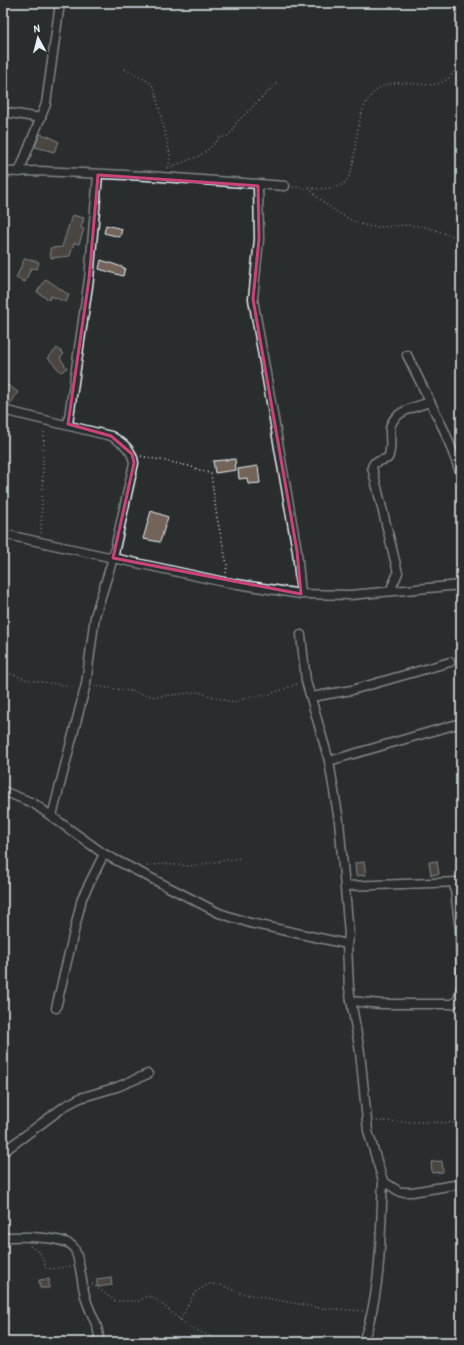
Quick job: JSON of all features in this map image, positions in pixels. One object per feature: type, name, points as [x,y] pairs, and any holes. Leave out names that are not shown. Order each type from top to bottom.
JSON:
[{"type":"street","points":[[19,172],[46,104],[60,3]]},
{"type":"street","points":[[3,112],[41,118]]},
{"type":"street","points":[[3,172],[39,171],[98,175],[148,176],[258,186],[285,186]]},
{"type":"street","points":[[68,424],[89,279],[98,175]]},
{"type":"street","points":[[258,186],[259,239],[254,299],[297,551],[301,594]]},
{"type":"street","points":[[407,355],[445,432],[461,474]]},
{"type":"street","points":[[390,591],[398,573],[372,467],[374,463],[388,458],[390,428],[396,418],[406,410],[430,402]]},
{"type":"street","points":[[3,410],[68,424],[111,436],[122,442],[132,454],[134,463],[113,558],[95,616],[86,684],[52,816]]},
{"type":"street","points":[[3,534],[224,582],[301,594],[350,595],[461,585]]},
{"type":"street","points":[[301,635],[306,681],[329,761],[339,821],[346,886],[349,934],[347,944],[351,1001],[360,1052],[369,1138],[383,1181],[375,1303],[372,1319],[363,1342]]},
{"type":"street","points":[[311,697],[352,690],[450,662]]},
{"type":"street","points":[[329,761],[461,723]]},
{"type":"street","points":[[3,791],[33,803],[52,816],[64,827],[104,854],[219,913],[250,923],[347,944]]},
{"type":"street","points":[[56,1008],[82,898],[104,854]]},
{"type":"street","points":[[346,886],[458,882],[461,972]]},
{"type":"street","points":[[351,1001],[381,1004],[452,1004],[458,1000],[461,988]]},
{"type":"street","points":[[3,1152],[70,1104],[148,1074]]},
{"type":"street","points":[[383,1181],[400,1192],[412,1192],[461,1184]]},
{"type":"street","points":[[3,1238],[20,1237],[64,1241],[74,1248],[87,1304],[100,1334],[99,1342]]},
{"type":"path","points":[[285,186],[309,188],[341,185],[349,179],[353,166],[358,122],[363,107],[378,89],[392,84],[434,84],[445,81],[457,70],[461,57]]},
{"type":"path","points":[[125,69],[150,83],[155,90],[170,154],[169,167]]},
{"type":"path","points":[[162,170],[199,156],[220,138],[227,136],[233,131],[235,124],[278,82]]},
{"type":"path","points":[[309,188],[314,195],[326,205],[362,226],[418,226],[461,238]]},
{"type":"path","points":[[40,543],[42,525],[44,419]]},
{"type":"path","points":[[132,454],[188,466],[211,474],[217,518],[227,564],[224,582]]},
{"type":"path","points":[[3,671],[28,680],[66,686],[81,687],[86,684],[131,691],[155,697],[198,692],[234,703],[248,697],[268,695],[306,681]]},
{"type":"path","points":[[147,866],[162,864],[189,866],[241,858]]},
{"type":"path","points":[[367,1122],[461,1123]]},
{"type":"path","points":[[20,1237],[41,1254],[46,1268],[52,1269],[78,1264]]},
{"type":"path","points":[[180,1320],[196,1292],[209,1284],[221,1285],[240,1293],[319,1308],[364,1311]]},
{"type":"path","points":[[82,1285],[95,1286],[114,1301],[139,1301],[150,1296],[189,1327],[222,1342]]},
{"type":"highlighted area","points":[[98,175],[258,186],[259,239],[253,299],[297,551],[301,594],[113,558],[134,463],[132,454],[111,436],[68,424],[89,279]]},
{"type":"building","points":[[40,134],[59,142],[54,152],[35,147]]},
{"type":"building","points":[[72,215],[84,218],[81,228],[84,229],[79,244],[74,243],[70,256],[51,258],[50,248],[62,247]]},
{"type":"building","points":[[106,225],[122,229],[120,237],[104,233]]},
{"type":"building","points":[[25,258],[39,262],[37,269],[31,268],[25,282],[16,278]]},
{"type":"building","points":[[101,260],[125,268],[123,276],[99,269]]},
{"type":"building","points":[[46,279],[69,295],[66,302],[51,296],[49,300],[37,292]]},
{"type":"building","points":[[57,348],[64,354],[60,358],[67,368],[61,372],[48,358]]},
{"type":"building","points":[[3,382],[18,392],[10,405],[3,400]]},
{"type":"building","points":[[235,459],[236,470],[215,473],[213,461]]},
{"type":"building","points":[[258,466],[260,483],[248,484],[247,478],[239,479],[238,469]]},
{"type":"building","points":[[151,511],[168,517],[160,542],[143,539]]},
{"type":"building","points":[[437,861],[439,874],[431,875],[429,862]]},
{"type":"building","points":[[364,862],[366,875],[356,876],[355,863]]},
{"type":"building","points":[[442,1161],[443,1172],[432,1173],[431,1162]]},
{"type":"building","points":[[111,1277],[112,1285],[97,1287],[97,1279]]},
{"type":"building","points":[[49,1279],[49,1288],[40,1288],[39,1280]]}]
